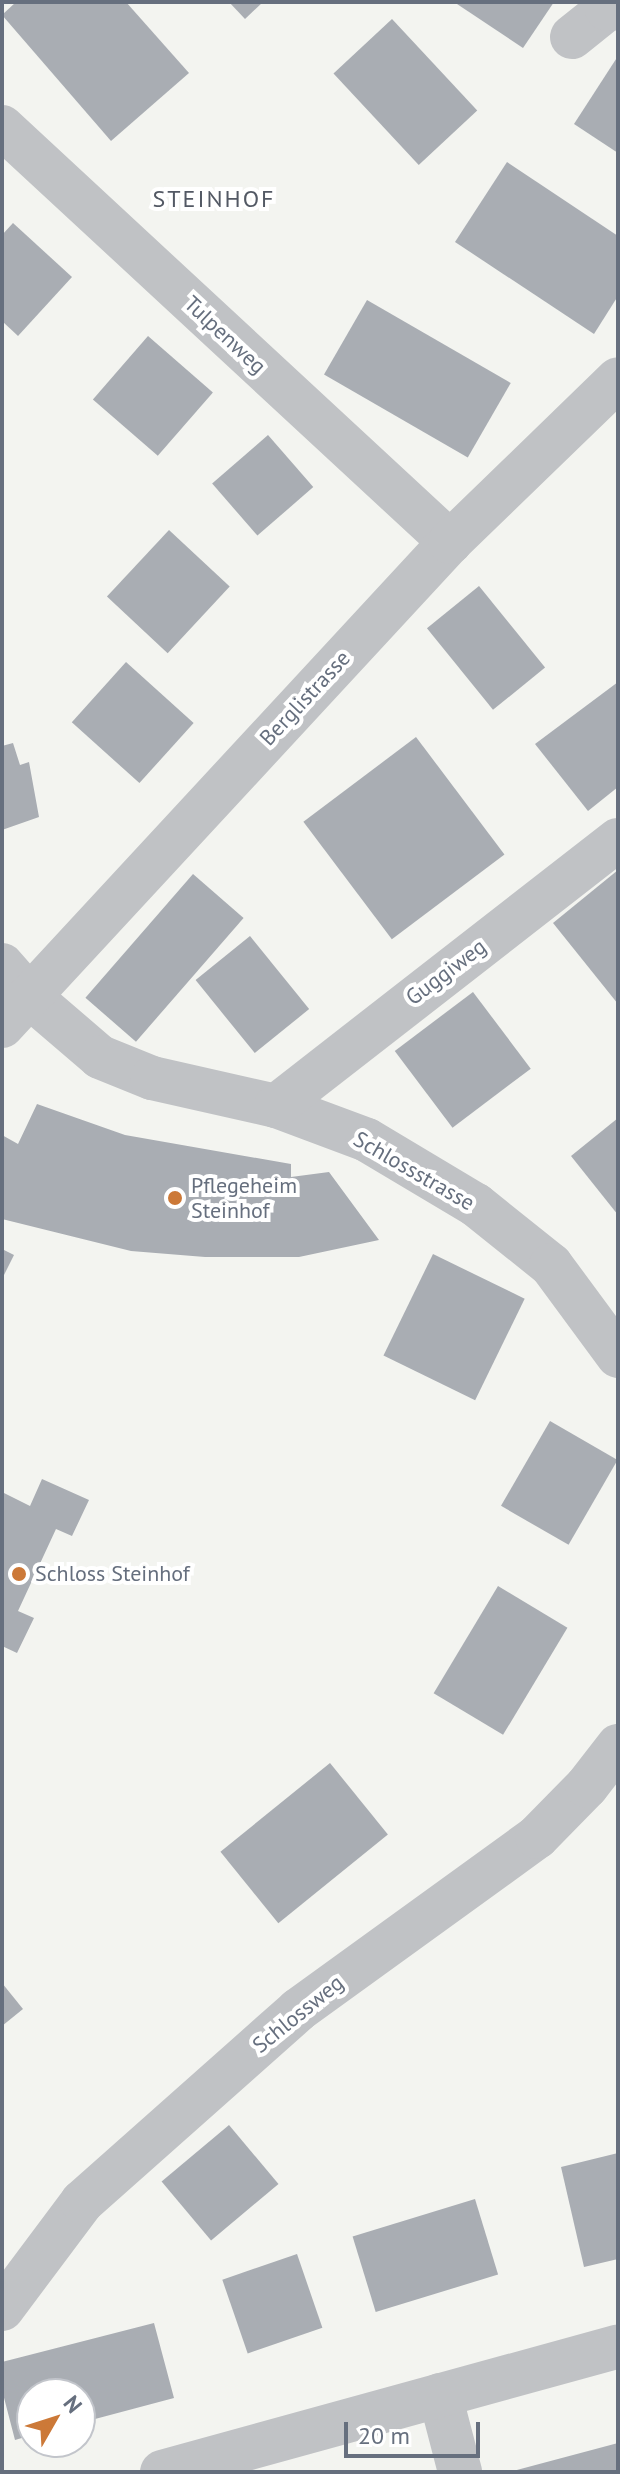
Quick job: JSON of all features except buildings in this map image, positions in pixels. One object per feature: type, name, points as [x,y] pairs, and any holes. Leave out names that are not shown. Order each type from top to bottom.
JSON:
[{"type":"street","points":[[572,37],[607,9],[618,8]]},
{"type":"street","name":"Tulpenweg","points":[[6,144],[450,542]]},
{"type":"street","name":"Berglistrasse","points":[[11,996],[450,542],[512,459],[618,379]]},
{"type":"street","name":"Guggiweg","points":[[276,1106],[618,840]]},
{"type":"street","name":"Schlossstrasse","points":[[11,996],[100,1057],[152,1078],[276,1106],[367,1140],[476,1205],[551,1265],[618,1356]]},
{"type":"street","name":"Schlossweg","points":[[2,2309],[82,2202],[298,2010],[537,1837],[587,1786],[618,1746]]},
{"type":"street","points":[[162,2472],[618,2346]]},
{"type":"street","points":[[440,2395],[460,2472]]},
{"type":"place","name":"Pflegeheim Steinhof","points":[[175,1198]]},
{"type":"place","name":"Schloss Steinhof","points":[[19,1574]]},
{"type":"district","name":"STEINHOF","points":[[214,199]]}]
